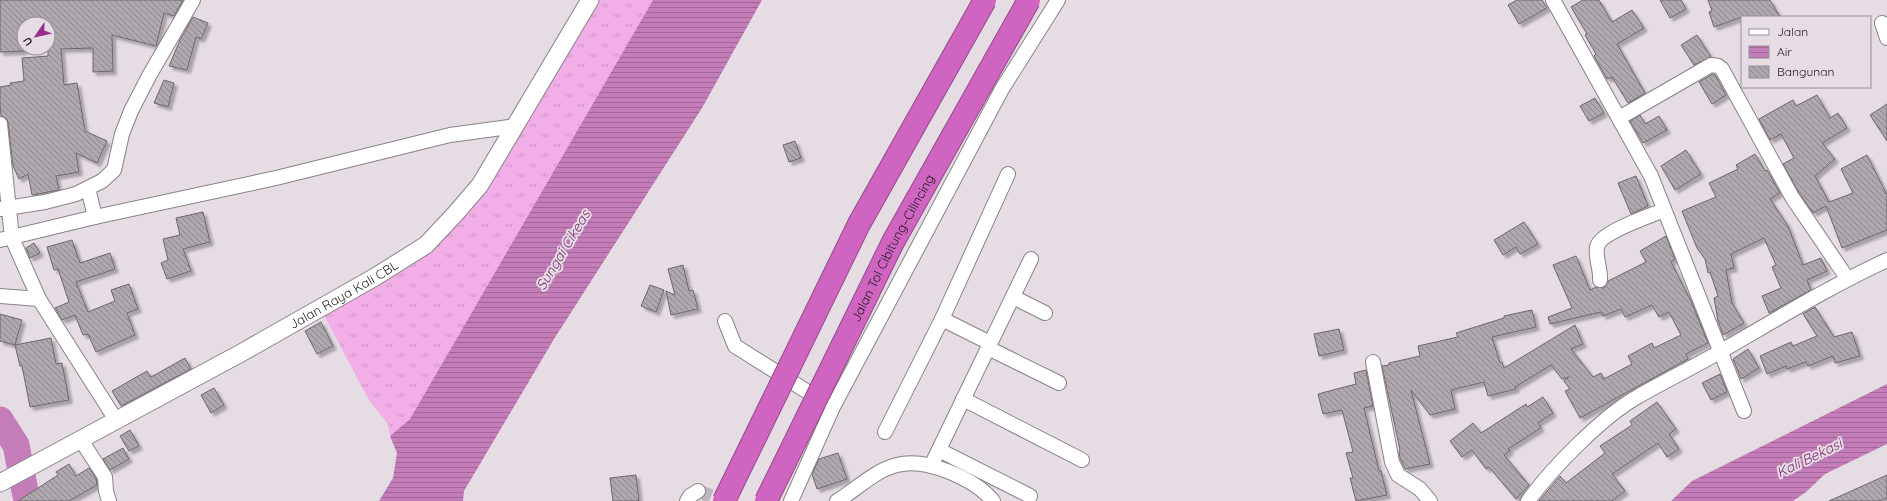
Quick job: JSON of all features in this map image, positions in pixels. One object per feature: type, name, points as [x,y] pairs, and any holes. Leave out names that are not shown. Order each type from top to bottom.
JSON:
[{"type":"highway","points":[[724,501],[859,224],[985,0]]},
{"type":"highway","name":"Jalan Tol Cibitung–Cilincing","points":[[766,501],[893,242],[1029,0]]},
{"type":"street","points":[[6,210],[76,194],[89,193],[114,170],[122,134],[131,111],[148,76],[193,0]]},
{"type":"street","name":"Jalan Raya Kali CBL","points":[[0,483],[241,354],[376,277],[426,245],[480,185],[590,0]]},
{"type":"street","points":[[791,501],[833,408],[1002,89],[1058,0]]},
{"type":"street","points":[[1553,0],[1651,176],[1744,411]]},
{"type":"street","points":[[1882,23],[1887,38]]},
{"type":"street","points":[[1619,118],[1711,65],[1718,66],[1722,69],[1792,197],[1847,278]]},
{"type":"street","points":[[0,124],[8,236],[39,299],[116,420]]},
{"type":"street","points":[[8,236],[94,214],[276,178],[450,134],[516,126]]},
{"type":"street","points":[[885,432],[942,319],[1008,174]]},
{"type":"street","points":[[89,193],[94,214]]},
{"type":"street","points":[[1600,280],[1601,272],[1597,248],[1599,241],[1625,226],[1664,210]]},
{"type":"street","points":[[931,466],[1031,259]]},
{"type":"street","points":[[1528,501],[1546,478],[1612,415],[1637,397],[1720,352],[1847,278],[1887,260]]},
{"type":"street","points":[[0,296],[39,299]]},
{"type":"street","points":[[1013,297],[1046,313]]},
{"type":"street","points":[[942,319],[1059,383]]},
{"type":"street","points":[[725,321],[735,346],[833,408]]},
{"type":"street","points":[[1373,362],[1392,462],[1398,475],[1420,489],[1425,500]]},
{"type":"street","points":[[963,399],[1082,460]]},
{"type":"street","points":[[81,440],[105,477],[106,491],[109,501]]},
{"type":"street","points":[[939,450],[1030,496]]},
{"type":"street","points":[[837,501],[886,469],[898,464],[931,466],[965,477],[982,489],[994,501]]},
{"type":"street","points":[[687,501],[690,496],[698,491]]},
{"type":"green space","points":[[590,0],[653,0],[410,419],[390,436],[388,424],[370,402],[320,308],[417,251],[480,185]]},
{"type":"water","name":"Sungai Cikeas","points":[[653,0],[762,0],[702,108],[554,339],[464,491],[463,501],[379,501],[393,478],[397,453],[390,436],[410,419]]},
{"type":"water","name":"Kali Bekasi","points":[[1887,384],[1887,444],[1825,474],[1806,492],[1793,501],[1671,501],[1692,481]]},
{"type":"building","points":[[0,0],[183,0],[174,16],[164,13],[156,46],[112,35],[113,71],[93,72],[93,48],[61,49],[64,85],[77,83],[85,131],[107,141],[97,163],[76,153],[79,172],[56,176],[59,190],[32,195],[28,174],[19,179],[13,166],[7,119],[1,116],[0,105],[0,87],[11,85],[10,83],[24,81],[22,58],[56,56],[56,16],[16,16],[16,51],[0,52]]},
{"type":"building","points":[[1517,0],[1542,0],[1547,8],[1519,24],[1508,5]]},
{"type":"building","points":[[1583,0],[1599,0],[1612,22],[1632,10],[1644,28],[1617,44],[1645,93],[1628,103],[1612,77],[1607,79],[1594,56],[1596,54],[1585,35],[1587,34],[1571,7]]},
{"type":"building","points":[[1660,0],[1681,0],[1686,9],[1670,18]]},
{"type":"building","points":[[1708,0],[1770,0],[1779,16],[1741,16],[1741,17],[1714,27],[1709,12],[1712,11]]},
{"type":"building","points":[[193,17],[208,23],[201,39],[196,37],[187,70],[169,66],[180,40]]},
{"type":"building","points":[[1697,35],[1711,57],[1694,65],[1681,45]]},
{"type":"building","points":[[1713,74],[1726,95],[1712,104],[1699,82]]},
{"type":"building","points":[[164,80],[174,83],[168,107],[154,103]]},
{"type":"building","points":[[1817,95],[1830,118],[1838,113],[1847,128],[1822,143],[1835,159],[1815,176],[1829,202],[1853,193],[1841,169],[1867,155],[1887,195],[1887,230],[1842,248],[1826,206],[1813,213],[1799,193],[1783,164],[1794,158],[1781,134],[1770,140],[1759,119],[1793,100],[1796,106]]},
{"type":"building","points":[[1595,98],[1604,113],[1589,121],[1580,106]]},
{"type":"building","points":[[1887,104],[1887,141],[1870,115]]},
{"type":"building","points":[[1640,115],[1645,124],[1659,116],[1667,130],[1643,143],[1630,121]]},
{"type":"building","points":[[795,141],[801,158],[789,162],[783,145]]},
{"type":"building","points":[[1686,150],[1701,174],[1675,190],[1661,166]]},
{"type":"building","points":[[1755,154],[1765,171],[1767,170],[1780,193],[1770,199],[1788,226],[1803,265],[1821,258],[1827,271],[1807,280],[1811,290],[1769,313],[1762,296],[1781,288],[1772,267],[1776,265],[1764,238],[1731,254],[1734,268],[1726,270],[1732,303],[1744,323],[1723,335],[1718,321],[1714,298],[1718,296],[1710,272],[1708,273],[1705,259],[1697,248],[1682,211],[1716,197],[1709,183],[1738,169],[1736,165]]},
{"type":"building","points":[[1636,176],[1648,206],[1631,214],[1618,183]]},
{"type":"building","points":[[203,212],[210,242],[183,249],[191,271],[167,279],[161,263],[168,260],[163,239],[180,235],[176,218]]},
{"type":"building","points":[[1524,222],[1538,244],[1520,254],[1516,247],[1503,255],[1494,240]]},
{"type":"building","points":[[1666,236],[1675,259],[1671,262],[1691,301],[1708,343],[1686,354],[1688,359],[1580,418],[1565,391],[1570,389],[1564,381],[1569,377],[1562,379],[1551,365],[1515,387],[1516,389],[1488,396],[1484,382],[1451,390],[1455,409],[1430,415],[1411,390],[1430,464],[1405,469],[1400,458],[1400,450],[1382,366],[1420,356],[1418,346],[1458,337],[1456,333],[1504,318],[1504,316],[1532,310],[1536,327],[1492,337],[1500,363],[1502,362],[1504,368],[1575,325],[1583,344],[1571,349],[1593,377],[1601,373],[1604,379],[1632,364],[1628,356],[1652,343],[1654,348],[1681,335],[1669,312],[1659,317],[1652,305],[1625,317],[1621,309],[1603,316],[1601,312],[1550,324],[1548,317],[1572,308],[1553,265],[1576,256],[1590,290],[1596,287],[1604,288],[1608,281],[1646,262],[1640,251]]},
{"type":"building","points":[[72,240],[80,263],[110,253],[115,269],[76,282],[88,312],[115,301],[111,290],[129,284],[138,309],[127,313],[135,335],[96,352],[88,334],[83,335],[75,315],[62,320],[55,308],[69,302],[58,269],[54,270],[47,247]]},
{"type":"building","points":[[34,243],[40,253],[30,258],[26,248]]},
{"type":"building","points":[[683,265],[689,291],[693,290],[698,309],[671,315],[666,291],[675,295],[668,269]]},
{"type":"building","points":[[650,285],[664,290],[656,312],[641,306]]},
{"type":"building","points":[[1815,307],[1834,337],[1852,332],[1860,356],[1835,363],[1833,356],[1808,366],[1806,362],[1787,369],[1786,366],[1767,374],[1760,356],[1791,342],[1793,346],[1817,336],[1803,314]]},
{"type":"building","points":[[0,314],[22,320],[15,345],[0,341]]},
{"type":"building","points":[[321,322],[333,346],[317,354],[305,331]]},
{"type":"building","points":[[1339,329],[1344,350],[1319,356],[1314,334]]},
{"type":"building","points":[[51,338],[56,364],[62,363],[69,400],[30,407],[22,366],[20,366],[15,345]]},
{"type":"building","points":[[1748,349],[1759,368],[1741,379],[1733,359]]},
{"type":"building","points":[[185,358],[191,369],[121,406],[112,391],[147,371],[151,377]]},
{"type":"building","points":[[1366,370],[1373,406],[1364,408],[1379,471],[1381,471],[1387,495],[1356,501],[1350,478],[1353,478],[1346,453],[1353,452],[1342,410],[1323,414],[1318,394],[1356,384],[1354,373]]},
{"type":"building","points":[[1720,374],[1727,392],[1711,400],[1702,383]]},
{"type":"building","points":[[214,388],[224,405],[211,413],[201,395]]},
{"type":"building","points":[[1543,397],[1553,413],[1538,423],[1541,428],[1508,449],[1510,451],[1504,455],[1529,485],[1516,499],[1489,467],[1486,469],[1472,450],[1462,457],[1450,441],[1473,423],[1481,433],[1526,404],[1527,407]]},
{"type":"building","points":[[1657,402],[1676,429],[1669,434],[1679,449],[1667,457],[1658,443],[1612,474],[1625,491],[1612,501],[1539,501],[1560,476],[1566,483],[1605,453],[1600,446],[1632,425],[1630,421]]},
{"type":"building","points":[[130,430],[139,446],[129,451],[120,436]]},
{"type":"building","points":[[123,448],[129,459],[110,470],[103,459]]},
{"type":"building","points":[[838,453],[847,479],[817,489],[812,474],[819,459]]},
{"type":"building","points":[[69,464],[76,476],[89,468],[96,478],[97,485],[69,501],[18,501],[58,475],[56,472]]},
{"type":"building","points":[[636,475],[639,501],[613,501],[610,478]]},
{"type":"building","points":[[1887,475],[1887,498],[1879,501],[1829,501]]},
{"type":"waterway","points":[[0,420],[16,445],[27,501]]},
{"type":"tunnel","points":[[698,491],[723,501]]}]
